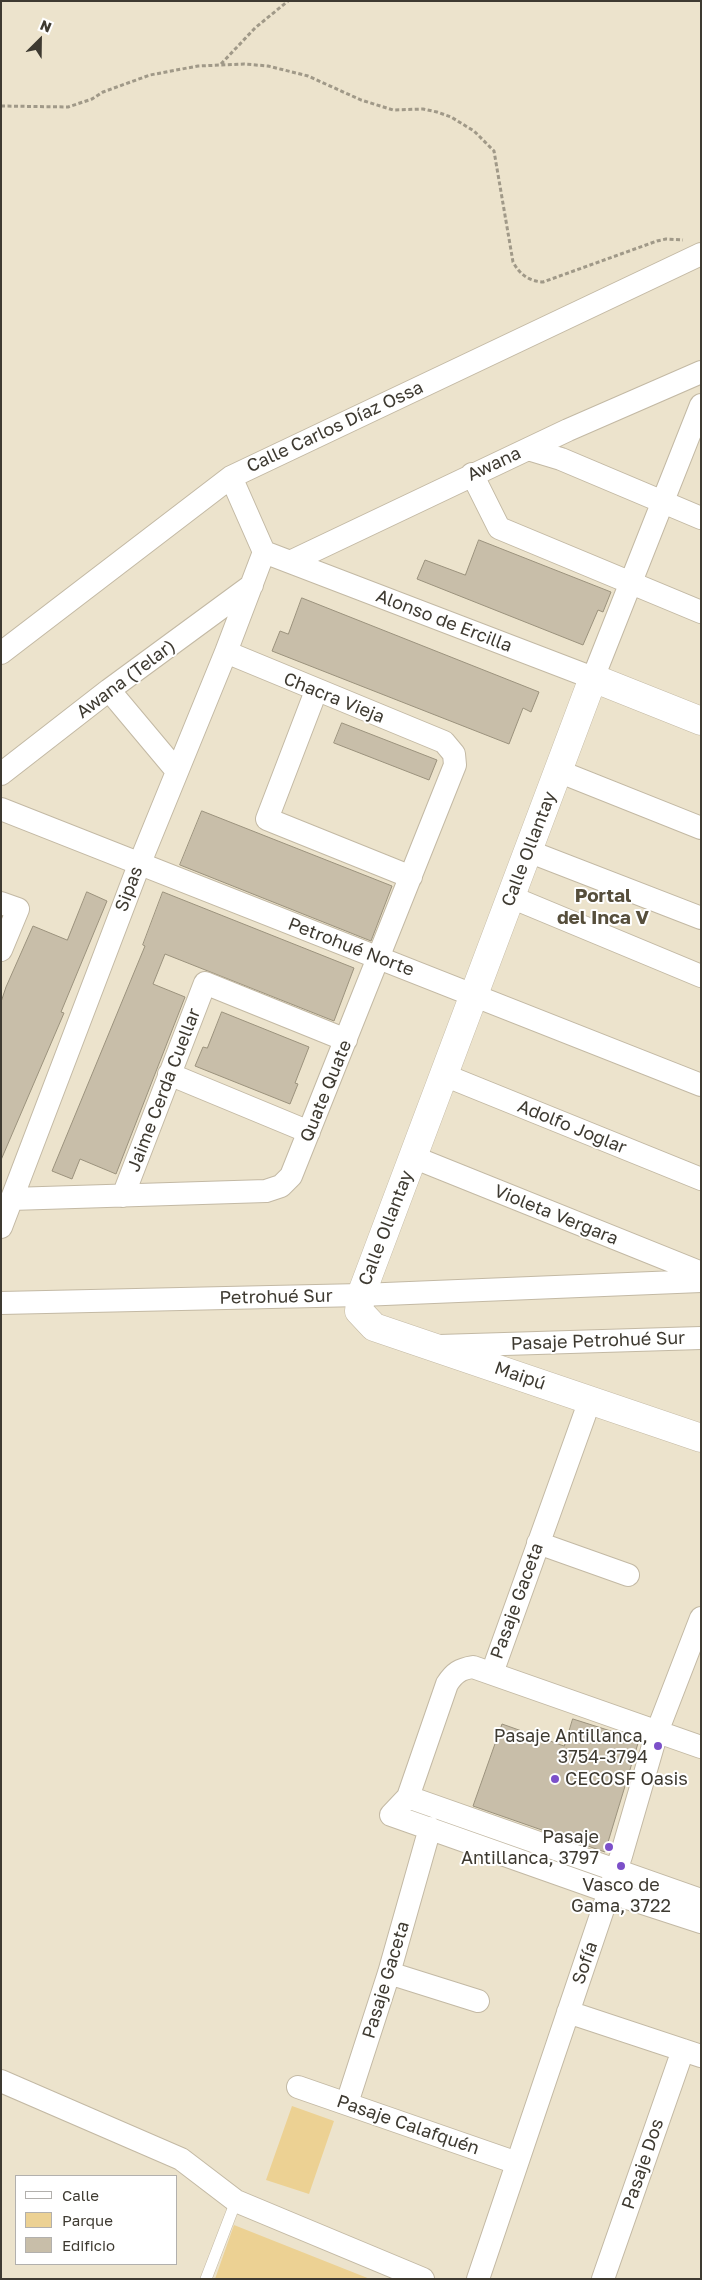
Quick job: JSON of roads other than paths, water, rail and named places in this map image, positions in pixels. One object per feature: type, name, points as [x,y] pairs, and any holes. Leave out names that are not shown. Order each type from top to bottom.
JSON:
[{"type":"street","name":"Calle Carlos Díaz Ossa","points":[[1,653],[231,476],[694,254]]},
{"type":"street","name":"Awana","points":[[290,562],[528,448],[701,372]]},
{"type":"street","name":"Calle Ollantay","points":[[361,1295],[593,678],[664,503],[701,405]]},
{"type":"street","points":[[528,448],[561,459],[701,518]]},
{"type":"street","points":[[472,474],[499,528],[701,612]]},
{"type":"street","points":[[231,476],[264,552]]},
{"type":"street","name":"Alonso de Ercilla","points":[[264,552],[701,721]]},
{"type":"street","name":"Sipas","points":[[1,1227],[138,864],[226,652],[264,552]]},
{"type":"street","name":"Awana (Telar)","points":[[1,774],[108,690],[252,585]]},
{"type":"street","name":"Chacra Vieja","points":[[226,652],[316,691],[444,742]]},
{"type":"street","points":[[108,690],[176,770]]},
{"type":"street","points":[[316,691],[267,819],[411,877]]},
{"type":"street","name":"Quate Quate","points":[[11,1199],[266,1191],[281,1186],[291,1176],[455,765],[454,754],[444,742]]},
{"type":"street","points":[[558,772],[701,828]]},
{"type":"street","name":"Petrohué Norte","points":[[1,809],[701,1085]]},
{"type":"street","points":[[528,850],[701,918]]},
{"type":"street","points":[[511,897],[701,976]]},
{"type":"street","points":[[1,950],[9,906]]},
{"type":"street","name":"Jaime Cerda Cuellar","points":[[123,1196],[206,983],[346,1040]]},
{"type":"street","points":[[169,1074],[309,1132]]},
{"type":"street","name":"Adolfo Joglar","points":[[444,1076],[701,1179]]},
{"type":"street","name":"Violeta Vergara","points":[[413,1157],[699,1276]]},
{"type":"street","name":"Petrohué Sur","points":[[1,1303],[361,1295],[699,1276]]},
{"type":"street","name":"Maipú","points":[[361,1295],[359,1311],[374,1326],[701,1438]]},
{"type":"street","name":"Pasaje Petrohué Sur","points":[[436,1346],[701,1338]]},
{"type":"street","name":"Pasaje Gaceta","points":[[347,2103],[389,1973],[430,1828],[391,1815],[408,1797],[447,1684],[454,1674],[463,1668],[473,1667],[492,1673],[590,1400]]},
{"type":"street","points":[[538,1543],[628,1575]]},
{"type":"street","name":"Sofía","points":[[478,2279],[616,1871],[657,1732],[701,1618]]},
{"type":"street","points":[[492,1673],[701,1747]]},
{"type":"street","points":[[408,1797],[701,1900]]},
{"type":"street","points":[[430,1828],[609,1892],[701,1922]]},
{"type":"street","points":[[389,1973],[478,2001]]},
{"type":"street","points":[[568,2012],[692,2053]]},
{"type":"street","name":"Pasaje Dos","points":[[602,2279],[692,2053]]},
{"type":"street","points":[[1,2081],[181,2158],[236,2201],[423,2279]]},
{"type":"street","name":"Pasaje Calafquén","points":[[298,2087],[517,2163]]},
{"type":"lane","points":[[206,2279],[236,2201]]},
{"type":"place","name":"Pasaje Antillanca, 3754-3794","points":[[658,1746]]},
{"type":"place","name":"CECOSF Oasis","points":[[555,1779]]},
{"type":"place","name":"Pasaje Antillanca, 3797","points":[[609,1847]]},
{"type":"place","name":"Vasco de Gama, 3722","points":[[621,1866]]},
{"type":"district","name":"Portal del Inca V","points":[[603,907]]}]
